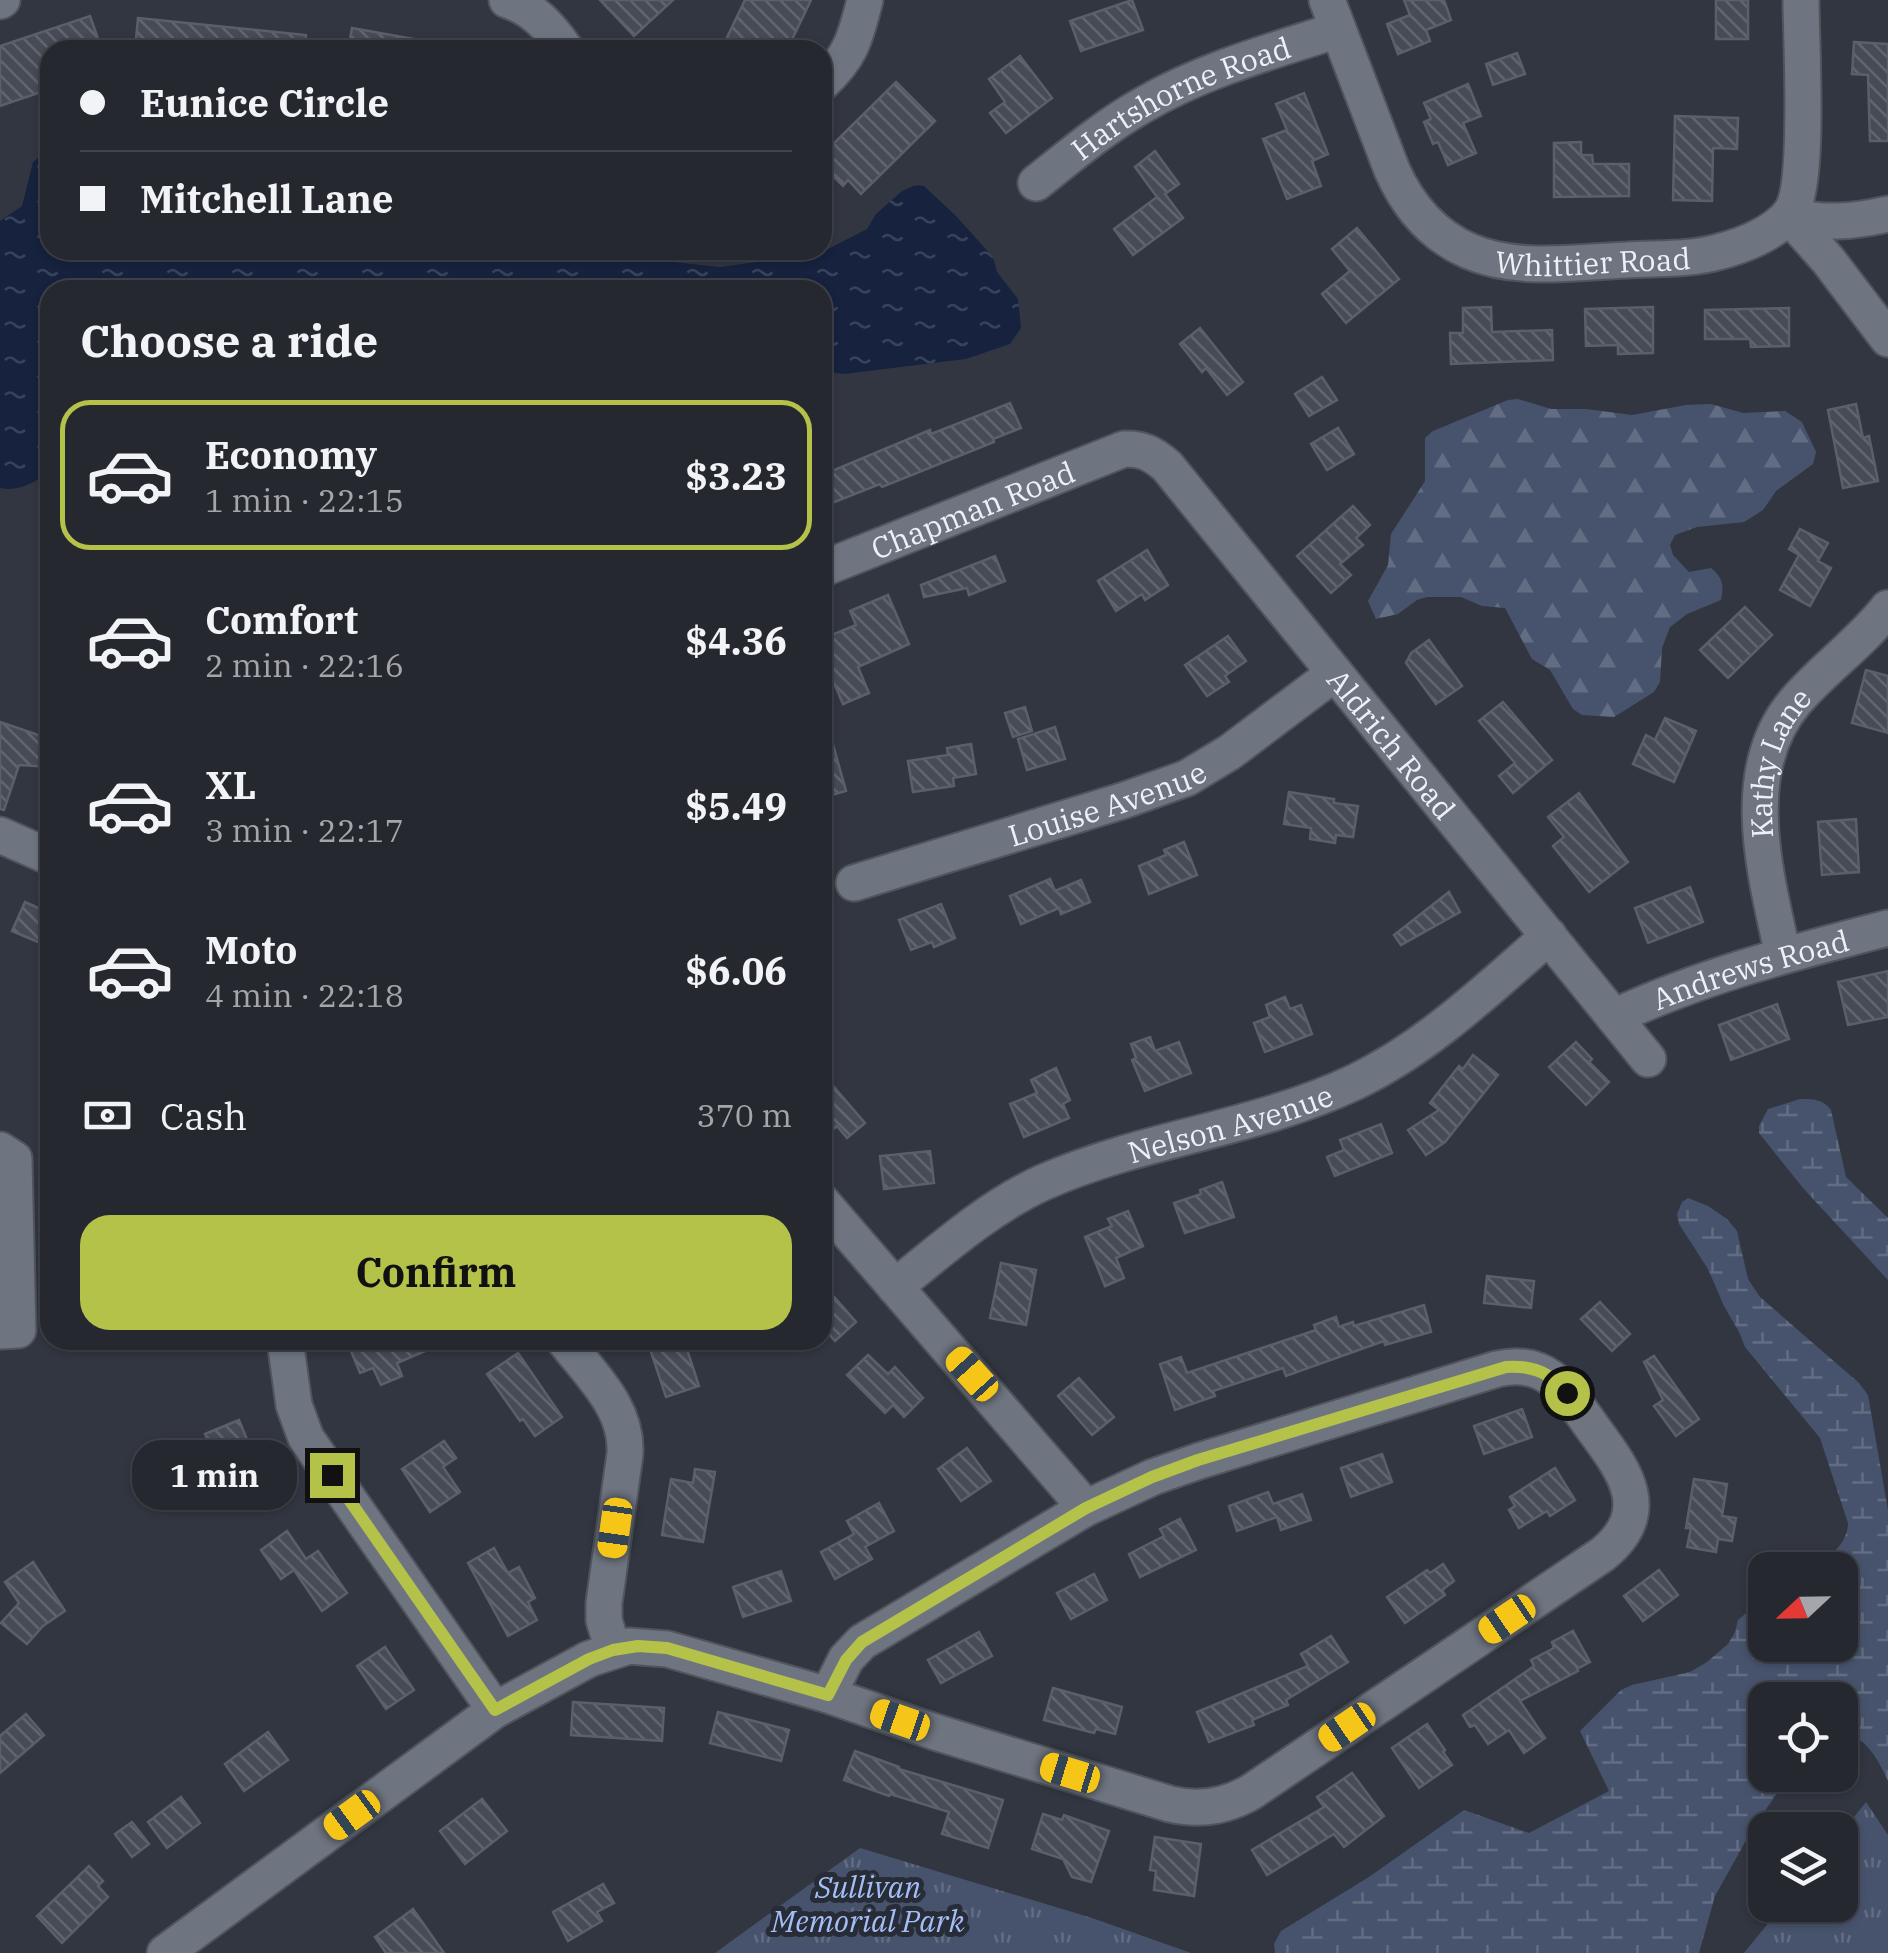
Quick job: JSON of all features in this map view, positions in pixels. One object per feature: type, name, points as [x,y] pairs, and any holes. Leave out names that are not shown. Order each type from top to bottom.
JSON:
[{"type":"street","points":[[507,0],[535,14],[557,40]]},
{"type":"street","points":[[832,72],[854,43],[866,0]]},
{"type":"street","points":[[1789,216],[1799,189],[1802,158],[1800,0]]},
{"type":"street","name":"Whittier Road","points":[[1333,15],[1401,191],[1429,226],[1466,250],[1498,260],[1532,264],[1688,257],[1740,245],[1789,216]]},
{"type":"street","name":"Hartshorne Road","points":[[1036,183],[1116,122],[1174,88],[1235,64],[1333,15]]},
{"type":"street","points":[[1789,216],[1837,223],[1888,214]]},
{"type":"street","points":[[1789,216],[1888,339]]},
{"type":"street","name":"Chapman Road","points":[[832,565],[1124,449]]},
{"type":"street","name":"Aldrich Road","points":[[1124,449],[1143,450],[1167,466],[1648,1059]]},
{"type":"street","name":"Kathy Lane","points":[[1782,956],[1767,881],[1760,809],[1769,749],[1792,706],[1888,608]]},
{"type":"street","name":"Louise Avenue","points":[[854,884],[1187,778],[1230,752],[1335,673]]},
{"type":"street","points":[[0,835],[40,852]]},
{"type":"street","name":"Andrews Road","points":[[1614,1017],[1684,988],[1782,956],[1888,928]]},
{"type":"street","name":"Nelson Avenue","points":[[896,1286],[974,1224],[1043,1183],[1112,1157],[1301,1104],[1358,1080],[1423,1042],[1548,936]]},
{"type":"street","points":[[0,1150],[14,1158],[18,1330],[0,1331]]},
{"type":"street","points":[[832,1213],[1086,1508]]},
{"type":"street","points":[[286,1350],[294,1404],[306,1438],[495,1710]]},
{"type":"street","points":[[572,1350],[615,1406],[625,1433],[604,1603],[604,1620],[613,1650]]},
{"type":"street","points":[[165,1953],[495,1710],[613,1650],[638,1646],[667,1648],[828,1695],[1170,1804],[1201,1808],[1222,1805],[1251,1792],[1602,1554],[1626,1524],[1631,1499],[1625,1474],[1561,1385],[1545,1373],[1516,1366],[1497,1369],[1198,1460],[1086,1508],[862,1642],[846,1660],[828,1695]]},
{"type":"green space","points":[[1518,399],[1551,409],[1632,415],[1711,404],[1743,413],[1785,411],[1802,422],[1816,452],[1813,464],[1776,491],[1763,510],[1744,522],[1697,527],[1675,535],[1670,545],[1673,555],[1689,572],[1711,568],[1722,582],[1721,600],[1687,614],[1670,627],[1662,648],[1660,682],[1654,692],[1614,717],[1582,715],[1573,709],[1550,670],[1532,659],[1505,608],[1482,606],[1461,597],[1427,597],[1398,614],[1376,619],[1368,601],[1388,565],[1391,534],[1425,481],[1425,438],[1433,431]]},
{"type":"green space","points":[[1800,1099],[1821,1102],[1831,1110],[1846,1177],[1888,1218],[1888,1280],[1803,1188],[1759,1133],[1768,1109]]},
{"type":"green space","points":[[1688,1198],[1727,1219],[1737,1231],[1748,1279],[1760,1297],[1868,1395],[1888,1510],[1888,1781],[1875,1757],[1858,1739],[1858,1682],[1748,1682],[1748,1792],[1778,1792],[1764,1812],[1748,1812],[1748,1837],[1715,1896],[1699,1953],[1275,1953],[1274,1944],[1281,1931],[1369,1877],[1464,1810],[1529,1833],[1609,1791],[1580,1731],[1621,1690],[1690,1672],[1707,1662],[1728,1644],[1738,1620],[1748,1611],[1748,1662],[1858,1662],[1858,1552],[1834,1552],[1844,1538],[1848,1523],[1820,1438],[1745,1347],[1708,1269],[1679,1224],[1677,1214]]},
{"type":"green space","points":[[1866,1802],[1888,1835],[1888,1953],[1744,1953],[1769,1922],[1858,1922],[1858,1812]]},
{"type":"green space","name":"Sullivan Memorial Park","points":[[860,1848],[1092,1918],[1191,1953],[715,1953]]},
{"type":"water","points":[[40,156],[40,260],[654,260],[720,267],[772,260],[832,260],[832,247],[867,229],[876,214],[902,191],[924,186],[993,257],[997,272],[1018,299],[1021,328],[1010,344],[966,359],[844,374],[832,372],[832,280],[40,280],[40,479],[20,487],[0,488],[0,221],[22,206],[33,162]]},
{"type":"building","points":[[600,0],[673,0],[634,36]]},
{"type":"building","points":[[745,0],[811,0],[792,40],[726,40]]},
{"type":"building","points":[[1132,0],[1143,30],[1081,51],[1070,21]]},
{"type":"building","points":[[1404,0],[1444,0],[1451,20],[1426,30],[1430,41],[1398,54],[1387,24],[1410,15]]},
{"type":"building","points":[[1716,0],[1748,0],[1748,39],[1716,39]]},
{"type":"building","points":[[90,16],[98,40],[40,40],[40,92],[0,106],[0,46]]},
{"type":"building","points":[[138,18],[306,35],[306,40],[136,40]]},
{"type":"building","points":[[352,28],[414,39],[414,40],[350,40]]},
{"type":"building","points":[[1854,42],[1888,44],[1888,141],[1870,141],[1868,75],[1852,74]]},
{"type":"building","points":[[1517,53],[1525,74],[1493,85],[1486,64]]},
{"type":"building","points":[[1020,56],[1052,98],[1006,133],[990,113],[1005,102],[989,79]]},
{"type":"building","points":[[896,82],[935,121],[861,194],[848,180],[843,186],[832,175],[832,145]]},
{"type":"building","points":[[1468,84],[1481,116],[1463,123],[1476,153],[1448,165],[1424,122],[1431,119],[1424,103]]},
{"type":"building","points":[[1304,93],[1328,154],[1312,161],[1321,186],[1287,199],[1263,139],[1287,130],[1276,104]]},
{"type":"building","points":[[1675,116],[1738,118],[1737,149],[1713,148],[1712,201],[1673,200]]},
{"type":"building","points":[[1581,142],[1581,155],[1592,155],[1593,164],[1629,164],[1629,196],[1554,197],[1554,143]]},
{"type":"building","points":[[1155,151],[1179,184],[1165,194],[1183,218],[1133,255],[1114,229],[1157,197],[1135,167]]},
{"type":"building","points":[[1357,228],[1399,279],[1346,323],[1322,294],[1350,271],[1332,249]]},
{"type":"building","points":[[1491,307],[1492,332],[1552,330],[1553,360],[1451,364],[1450,333],[1463,333],[1463,308]]},
{"type":"building","points":[[1653,307],[1653,353],[1618,354],[1618,345],[1586,346],[1585,309]]},
{"type":"building","points":[[1789,308],[1789,346],[1751,347],[1750,339],[1705,339],[1705,310]]},
{"type":"building","points":[[1200,328],[1243,382],[1227,395],[1180,344]]},
{"type":"building","points":[[1322,377],[1337,400],[1309,416],[1295,394]]},
{"type":"building","points":[[1010,403],[1021,428],[882,487],[880,484],[832,503],[832,471],[930,430],[931,434]]},
{"type":"building","points":[[1856,404],[1863,438],[1869,436],[1878,481],[1843,488],[1828,410]]},
{"type":"building","points":[[1338,428],[1354,454],[1327,470],[1311,444]]},
{"type":"building","points":[[1353,506],[1370,525],[1356,538],[1363,545],[1340,564],[1351,575],[1331,593],[1297,556]]},
{"type":"building","points":[[1800,529],[1828,543],[1818,561],[1831,568],[1810,606],[1780,590],[1799,555],[1789,549]]},
{"type":"building","points":[[1147,550],[1168,585],[1145,600],[1142,594],[1116,611],[1098,581]]},
{"type":"building","points":[[995,556],[1005,581],[969,595],[967,588],[924,597],[921,585]]},
{"type":"building","points":[[888,595],[909,644],[858,667],[869,693],[843,704],[832,678],[832,635],[856,625],[850,611]]},
{"type":"building","points":[[1745,607],[1772,635],[1728,678],[1700,650]]},
{"type":"building","points":[[1228,636],[1246,661],[1225,676],[1229,682],[1207,696],[1185,665]]},
{"type":"building","points":[[1429,640],[1462,686],[1436,704],[1406,663],[1411,653]]},
{"type":"building","points":[[1866,670],[1888,676],[1888,733],[1852,723]]},
{"type":"building","points":[[1503,702],[1552,760],[1513,793],[1499,776],[1515,763],[1479,721]]},
{"type":"building","points":[[1025,707],[1032,731],[1013,737],[1005,713]]},
{"type":"building","points":[[1665,718],[1696,731],[1674,782],[1633,764],[1646,735],[1655,740]]},
{"type":"building","points":[[0,722],[40,736],[40,766],[19,765],[4,810],[0,809]]},
{"type":"building","points":[[1055,727],[1065,759],[1027,770],[1018,739]]},
{"type":"building","points":[[832,741],[846,791],[832,795]]},
{"type":"building","points":[[971,744],[976,774],[953,778],[954,786],[913,792],[908,761],[948,755],[947,748]]},
{"type":"building","points":[[1289,792],[1358,806],[1353,837],[1336,835],[1335,843],[1310,839],[1311,828],[1284,824]]},
{"type":"building","points":[[1579,793],[1628,862],[1589,892],[1553,846],[1564,837],[1548,817]]},
{"type":"building","points":[[1856,819],[1859,872],[1822,875],[1818,822]]},
{"type":"building","points":[[1184,842],[1197,875],[1149,894],[1139,866]]},
{"type":"building","points":[[1050,879],[1055,891],[1081,880],[1090,902],[1061,914],[1059,908],[1021,924],[1010,896]]},
{"type":"building","points":[[1690,887],[1703,922],[1648,943],[1635,908]]},
{"type":"building","points":[[1449,892],[1460,912],[1401,945],[1394,935]]},
{"type":"building","points":[[25,902],[40,909],[40,943],[12,931]]},
{"type":"building","points":[[941,904],[955,938],[934,947],[932,942],[911,950],[899,920]]},
{"type":"building","points":[[1888,971],[1888,1017],[1848,1025],[1838,982]]},
{"type":"building","points":[[1285,997],[1290,1009],[1301,1005],[1312,1034],[1265,1052],[1254,1023],[1270,1017],[1266,1005]]},
{"type":"building","points":[[1777,1004],[1789,1039],[1731,1060],[1719,1025]]},
{"type":"building","points":[[1150,1037],[1155,1051],[1179,1042],[1191,1073],[1145,1091],[1132,1060],[1136,1058],[1131,1044]]},
{"type":"building","points":[[1576,1042],[1609,1082],[1586,1105],[1549,1067]]},
{"type":"building","points":[[1473,1055],[1498,1075],[1445,1142],[1426,1155],[1408,1130],[1439,1110],[1430,1103],[1459,1066],[1463,1069]]},
{"type":"building","points":[[1056,1068],[1070,1100],[1063,1104],[1069,1118],[1024,1137],[1010,1104],[1037,1093],[1031,1080]]},
{"type":"building","points":[[832,1085],[865,1123],[847,1138],[837,1126],[832,1130]]},
{"type":"building","points":[[1381,1124],[1392,1153],[1335,1176],[1327,1157],[1344,1150],[1340,1140]]},
{"type":"building","points":[[930,1151],[934,1183],[884,1189],[880,1156]]},
{"type":"building","points":[[1222,1182],[1234,1217],[1185,1233],[1174,1203]]},
{"type":"building","points":[[1128,1211],[1143,1246],[1116,1258],[1124,1278],[1105,1286],[1085,1237],[1112,1226],[1108,1219]]},
{"type":"building","points":[[1001,1263],[1036,1270],[1026,1325],[990,1318]]},
{"type":"building","points":[[1487,1276],[1534,1281],[1531,1308],[1484,1303]]},
{"type":"building","points":[[832,1294],[856,1322],[835,1341],[832,1338]]},
{"type":"building","points":[[1600,1302],[1630,1334],[1612,1351],[1581,1319]]},
{"type":"building","points":[[1424,1305],[1431,1332],[1385,1345],[1384,1341],[1286,1376],[1283,1368],[1213,1391],[1215,1396],[1175,1410],[1160,1364],[1181,1357],[1187,1373],[1316,1330],[1314,1325],[1336,1317],[1339,1327],[1353,1322],[1354,1326]]},
{"type":"building","points":[[428,1350],[397,1363],[402,1376],[381,1385],[373,1368],[360,1373],[351,1351]]},
{"type":"building","points":[[650,1350],[687,1350],[699,1386],[666,1397]]},
{"type":"building","points":[[518,1353],[562,1417],[535,1436],[487,1374]]},
{"type":"building","points":[[868,1355],[888,1374],[895,1367],[923,1398],[904,1417],[893,1405],[885,1413],[847,1375]]},
{"type":"building","points":[[1654,1356],[1699,1419],[1676,1436],[1654,1406],[1663,1400],[1644,1362]]},
{"type":"building","points":[[1079,1378],[1114,1417],[1092,1435],[1058,1396]]},
{"type":"building","points":[[1522,1409],[1532,1437],[1484,1454],[1474,1426]]},
{"type":"building","points":[[239,1420],[260,1471],[226,1485],[205,1434]]},
{"type":"building","points":[[444,1441],[456,1458],[443,1467],[460,1492],[430,1512],[402,1469]]},
{"type":"building","points":[[967,1448],[991,1481],[961,1501],[938,1469]]},
{"type":"building","points":[[1382,1454],[1392,1482],[1351,1497],[1341,1468]]},
{"type":"building","points":[[1555,1468],[1575,1500],[1550,1516],[1547,1511],[1519,1528],[1509,1510],[1515,1506],[1510,1497]]},
{"type":"building","points":[[695,1469],[715,1472],[703,1542],[662,1535],[671,1479],[693,1483]]},
{"type":"building","points":[[1694,1479],[1727,1484],[1722,1516],[1736,1518],[1732,1541],[1718,1539],[1716,1552],[1687,1547]]},
{"type":"building","points":[[1268,1492],[1273,1504],[1302,1494],[1311,1520],[1281,1530],[1277,1517],[1237,1531],[1229,1506]]},
{"type":"building","points":[[879,1503],[894,1531],[865,1547],[872,1559],[835,1579],[821,1552],[854,1534],[847,1521]]},
{"type":"building","points":[[1180,1519],[1196,1550],[1140,1577],[1129,1554],[1164,1536],[1160,1529]]},
{"type":"building","points":[[287,1531],[306,1559],[318,1551],[347,1593],[322,1611],[294,1570],[281,1579],[261,1550]]},
{"type":"building","points":[[494,1548],[508,1573],[519,1567],[535,1598],[528,1602],[537,1620],[508,1636],[468,1563]]},
{"type":"building","points":[[33,1562],[65,1611],[43,1626],[27,1644],[1,1623],[19,1603],[5,1582]]},
{"type":"building","points":[[1443,1564],[1454,1581],[1442,1590],[1445,1595],[1405,1623],[1387,1597]]},
{"type":"building","points":[[1659,1570],[1678,1595],[1643,1621],[1624,1596]]},
{"type":"building","points":[[781,1571],[791,1601],[743,1617],[733,1587]]},
{"type":"building","points":[[1094,1574],[1107,1600],[1071,1619],[1057,1593]]},
{"type":"building","points":[[1573,1631],[1590,1662],[1520,1701],[1545,1738],[1524,1753],[1509,1730],[1488,1744],[1463,1715],[1534,1666],[1531,1660],[1554,1648],[1552,1642]]},
{"type":"building","points":[[979,1632],[992,1656],[941,1683],[928,1660]]},
{"type":"building","points":[[1331,1636],[1348,1662],[1286,1700],[1288,1705],[1252,1720],[1254,1725],[1209,1742],[1197,1712],[1308,1666],[1301,1654]]},
{"type":"building","points":[[385,1647],[414,1690],[386,1709],[357,1666]]},
{"type":"building","points":[[1053,1688],[1122,1707],[1115,1734],[1096,1729],[1094,1733],[1044,1720]]},
{"type":"building","points":[[573,1702],[664,1708],[662,1741],[571,1735]]},
{"type":"building","points":[[718,1712],[789,1730],[781,1761],[710,1743]]},
{"type":"building","points":[[26,1714],[44,1735],[0,1773],[0,1736]]},
{"type":"building","points":[[1427,1724],[1452,1765],[1419,1788],[1392,1748]]},
{"type":"building","points":[[268,1732],[288,1760],[244,1791],[225,1764]]},
{"type":"building","points":[[855,1751],[899,1769],[1003,1800],[988,1848],[942,1834],[949,1812],[844,1780]]},
{"type":"building","points":[[1352,1773],[1384,1816],[1344,1847],[1334,1834],[1267,1875],[1252,1850],[1324,1807],[1317,1797]]},
{"type":"building","points":[[181,1797],[200,1823],[167,1848],[148,1822]]},
{"type":"building","points":[[482,1799],[507,1831],[465,1864],[440,1831]]},
{"type":"building","points":[[1043,1814],[1062,1820],[1064,1815],[1109,1831],[1091,1882],[1072,1877],[1063,1859],[1032,1849]]},
{"type":"building","points":[[132,1822],[149,1844],[132,1857],[115,1834]]},
{"type":"building","points":[[1155,1837],[1201,1844],[1194,1896],[1154,1890],[1156,1871],[1150,1870]]},
{"type":"building","points":[[89,1866],[103,1881],[98,1886],[108,1897],[62,1943],[37,1916]]},
{"type":"building","points":[[603,1884],[614,1903],[597,1912],[602,1921],[568,1941],[553,1912]]},
{"type":"building","points":[[413,1909],[444,1953],[386,1953],[375,1937]]},
{"type":"route","points":[[332,1475],[495,1710],[589,1659],[628,1646],[667,1648],[828,1695],[850,1653],[862,1642],[1086,1508],[1152,1477],[1506,1367],[1526,1367],[1545,1373],[1567,1393]]}]
